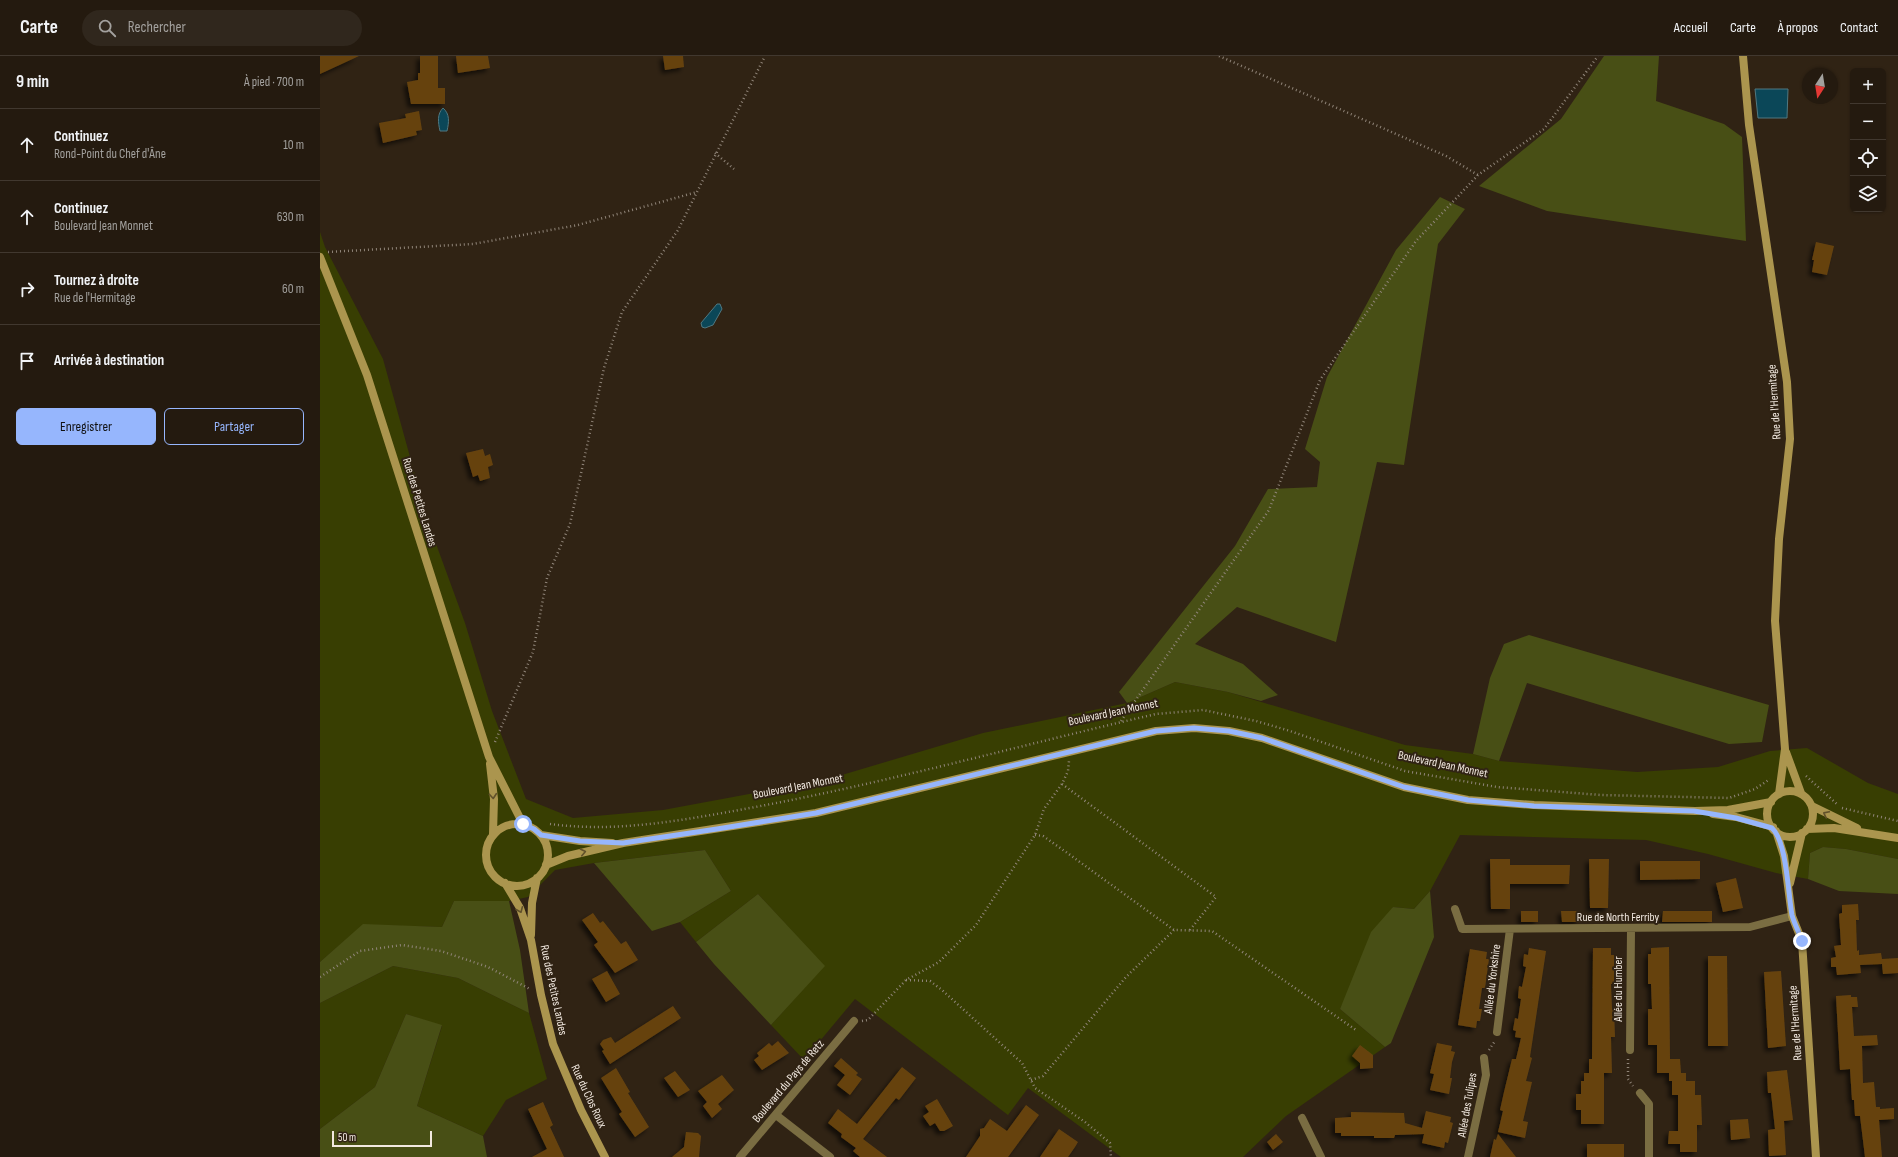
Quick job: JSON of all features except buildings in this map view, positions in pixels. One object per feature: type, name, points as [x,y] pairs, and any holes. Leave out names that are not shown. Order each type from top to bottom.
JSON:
[{"type":"street","name":"Rue de l'Hermitage","points":[[1743,56],[1749,125],[1787,382],[1790,439],[1779,539],[1775,621],[1785,749],[1779,794]]},
{"type":"street","name":"Rue des Petites Landes","points":[[320,257],[366,375],[489,757],[523,824]]},
{"type":"street","points":[[546,865],[568,856],[623,843],[816,813],[1156,731],[1194,728],[1229,731],[1262,738],[1404,787],[1468,800],[1534,806],[1694,811],[1728,810],[1771,802]]},
{"type":"street","name":"Rue de l'Hermitage","points":[[1785,749],[1801,793]]},
{"type":"street","name":"Rue des Petites Landes","points":[[489,757],[494,799],[493,834]]},
{"type":"street","points":[[1774,829],[1768,815],[1771,802],[1779,794],[1790,791],[1801,793],[1806,797],[1812,806],[1813,818],[1805,831]]},
{"type":"street","points":[[1812,806],[1867,832]]},
{"type":"street","points":[[1694,811],[1736,818],[1774,829],[1789,836],[1805,831],[1834,828],[1898,838]]},
{"type":"street","points":[[523,824],[534,829],[541,835],[547,849],[546,865],[537,878],[522,885],[505,883],[494,875],[487,862],[487,847],[493,834],[507,826],[523,824]]},
{"type":"street","name":"Rue de l'Hermitage","points":[[1774,829],[1784,856],[1792,916],[1802,941],[1816,1157]]},
{"type":"street","name":"Rue de l'Hermitage","points":[[1788,890],[1794,860],[1805,831]]},
{"type":"street","points":[[541,835],[580,841],[623,843]]},
{"type":"street","name":"Rue des Petites Landes","points":[[531,940],[532,903],[537,878]]},
{"type":"street","name":"Rue des Petites Landes","points":[[505,883],[520,908],[531,940],[541,994],[553,1044]]},
{"type":"street","name":"Rue de North Ferriby","points":[[1455,909],[1462,929],[1750,927],[1792,916]]},
{"type":"street","name":"Allée du Humber","points":[[1630,1050],[1631,928]]},
{"type":"street","name":"Allée du Yorkshire","points":[[1497,1032],[1510,929]]},
{"type":"street","name":"Boulevard du Pays de Retz","points":[[740,1157],[854,1021]]},
{"type":"street","name":"Rue du Clos Roux","points":[[553,1044],[581,1110],[606,1157]]},
{"type":"street","name":"Allée des Tulipes","points":[[1468,1157],[1486,1075],[1484,1058]]},
{"type":"street","points":[[1640,1094],[1649,1104],[1649,1157]]},
{"type":"street","points":[[776,1114],[830,1157]]},
{"type":"street","points":[[1302,1118],[1321,1157]]},
{"type":"path","points":[[489,757],[532,652],[547,578],[570,524],[604,368],[622,312],[678,230],[715,153],[765,56]]},
{"type":"path","points":[[1219,56],[1446,156],[1478,175]]},
{"type":"path","points":[[1120,722],[1270,510],[1320,380],[1416,241],[1478,175],[1544,129],[1598,56]]},
{"type":"path","points":[[715,153],[734,169]]},
{"type":"path","points":[[320,252],[473,244],[578,225],[697,192]]},
{"type":"path","name":"Boulevard Jean Monnet","points":[[534,829],[546,824],[579,828],[660,823],[818,796],[1120,722],[1156,714],[1203,710],[1256,721],[1290,731],[1405,771],[1497,787],[1600,796],[1729,798],[1755,789],[1769,780],[1782,776]]},
{"type":"path","points":[[854,1021],[868,1020],[906,980],[939,962],[976,925],[1035,835],[1044,809],[1062,784],[1068,771],[1073,733]]},
{"type":"path","points":[[1794,775],[1805,775],[1836,805],[1898,821]]},
{"type":"path","points":[[1062,784],[1216,898],[1190,930]]},
{"type":"path","points":[[1035,835],[1044,836],[1174,930],[1212,931],[1356,1030]]},
{"type":"path","points":[[1031,1080],[1043,1076],[1126,978],[1174,930]]},
{"type":"path","points":[[320,977],[360,952],[402,945],[442,951],[488,967],[541,994]]},
{"type":"path","points":[[906,980],[930,981],[942,990],[1022,1063],[1035,1088],[1085,1122],[1110,1143],[1110,1157]]},
{"type":"path","points":[[1484,1058],[1495,1040],[1497,1032]]},
{"type":"path","points":[[1630,1050],[1628,1059],[1628,1079],[1640,1094]]},
{"type":"green space","points":[[1604,56],[1659,56],[1656,101],[1724,124],[1742,137],[1746,241],[1547,211],[1479,186],[1561,119]]},
{"type":"green space","points":[[1440,197],[1465,209],[1438,244],[1404,465],[1377,462],[1336,642],[1237,607],[1195,644],[1243,664],[1278,695],[1261,701],[1228,692],[1175,682],[1127,703],[1119,692],[1235,546],[1268,489],[1317,487],[1320,462],[1305,449],[1327,377],[1396,250]]},
{"type":"green space","points":[[320,232],[325,247],[383,359],[428,522],[465,623],[492,711],[526,799],[573,818],[663,810],[825,780],[983,733],[1127,703],[1175,682],[1228,692],[1405,745],[1473,754],[1499,761],[1637,772],[1718,767],[1770,751],[1807,748],[1868,783],[1898,794],[1898,859],[1846,849],[1823,847],[1810,853],[1808,879],[1776,873],[1708,854],[1646,840],[1460,835],[1430,891],[1414,909],[1393,907],[1340,1009],[1385,1047],[1286,1116],[1243,1157],[1121,1157],[1028,1088],[1008,1115],[855,999],[804,1060],[771,1025],[824,966],[758,894],[696,942],[680,922],[731,891],[705,850],[594,863],[555,870],[528,897],[509,901],[454,901],[442,927],[363,925],[320,962]]},
{"type":"green space","points":[[1529,635],[1769,705],[1762,742],[1729,744],[1527,683],[1499,761],[1473,754],[1490,678],[1504,644]]},
{"type":"green space","points":[[1823,847],[1846,849],[1898,859],[1898,894],[1839,891],[1808,879],[1810,853]]},
{"type":"green space","points":[[705,850],[731,891],[680,922],[652,931],[594,863]]},
{"type":"green space","points":[[1430,891],[1434,937],[1391,1043],[1385,1047],[1340,1009],[1371,932],[1393,907],[1414,909]]},
{"type":"green space","points":[[758,894],[825,966],[771,1025],[714,964],[696,942]]},
{"type":"green space","points":[[454,901],[509,901],[520,950],[529,1013],[458,978],[393,966],[320,1003],[320,962],[363,924],[442,927]]},
{"type":"green space","points":[[393,966],[458,978],[529,1013],[547,1079],[506,1100],[483,1136],[417,1106],[442,1026],[406,1014],[375,1087],[320,1129],[320,1003]]},
{"type":"green space","points":[[406,1014],[442,1025],[417,1106],[483,1136],[487,1157],[320,1157],[320,1129],[375,1087]]},
{"type":"water","points":[[1755,89],[1788,89],[1787,118],[1758,118]]},
{"type":"water","points":[[443,108],[447,113],[448,118],[447,131],[440,131],[439,128],[439,116]]},
{"type":"water","points":[[717,304],[720,304],[722,309],[713,325],[705,328],[702,327],[701,323]]},
{"type":"route","points":[[523,824],[534,829],[541,835],[580,841],[623,843],[816,813],[1156,731],[1194,728],[1229,731],[1262,738],[1404,787],[1468,800],[1534,806],[1694,811],[1736,818],[1772,828],[1776,831],[1784,856],[1792,916],[1802,941]]}]
